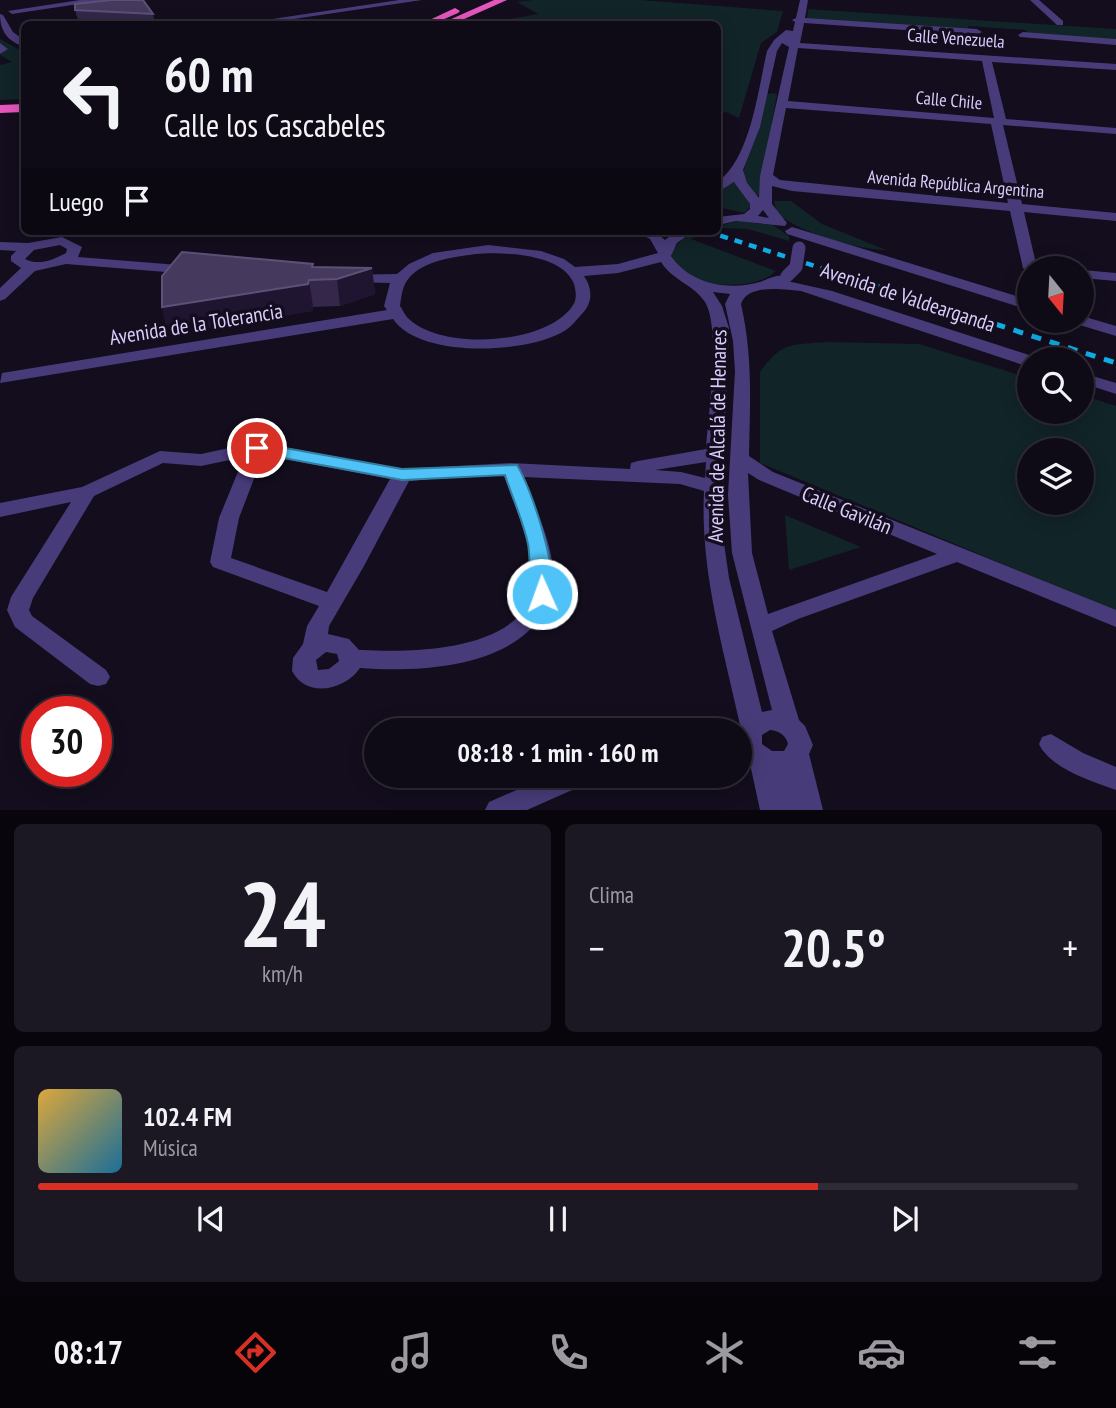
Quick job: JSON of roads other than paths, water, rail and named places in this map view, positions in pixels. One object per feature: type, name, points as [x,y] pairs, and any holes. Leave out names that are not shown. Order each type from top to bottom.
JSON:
[{"type":"highway","points":[[433,21],[482,0]]},
{"type":"highway","points":[[452,21],[502,0]]},
{"type":"highway","points":[[0,102],[21,101]]},
{"type":"highway","points":[[0,108],[21,108]]},
{"type":"street","points":[[8,10],[75,0]]},
{"type":"street","points":[[8,10],[101,0]]},
{"type":"street","points":[[266,21],[418,0]]},
{"type":"street","points":[[689,281],[745,290],[772,284],[787,276],[796,267],[799,248],[786,227],[768,211],[765,192],[797,20],[804,0]]},
{"type":"street","points":[[1034,0],[1060,23]]},
{"type":"street","points":[[8,10],[4,34],[21,42]]},
{"type":"street","points":[[8,10],[15,32],[21,37]]},
{"type":"street","points":[[797,20],[978,34],[1027,256]]},
{"type":"street","points":[[721,186],[738,172],[747,150],[772,51],[797,20]]},
{"type":"street","points":[[1023,35],[1116,42]]},
{"type":"street","name":"Calle Venezuela","points":[[780,39],[793,44],[1116,67]]},
{"type":"street","points":[[0,46],[3,49],[0,51]]},
{"type":"street","name":"Calle Chile","points":[[762,91],[773,90],[781,99],[998,122],[1116,131]]},
{"type":"street","points":[[721,220],[742,217],[756,211],[757,204],[741,184],[738,172]]},
{"type":"street","name":"Avenida República Argentina","points":[[766,176],[776,183],[792,187],[1116,217]]},
{"type":"street","name":"Avenida República Argentina","points":[[765,192],[792,187]]},
{"type":"street","points":[[721,212],[742,217]]},
{"type":"street","name":"Avenida de Valdearganda","points":[[742,217],[786,227],[1017,301]]},
{"type":"street","points":[[0,253],[24,251],[62,241],[69,235]]},
{"type":"street","points":[[652,235],[667,258]]},
{"type":"street","points":[[582,286],[667,258],[682,235]]},
{"type":"street","points":[[62,241],[70,243],[70,255]]},
{"type":"street","points":[[0,246],[24,251]]},
{"type":"street","points":[[488,248],[536,254],[552,259],[571,271],[582,286],[581,305],[566,323],[540,336],[514,343],[479,345],[436,339],[410,327],[396,296],[421,264],[436,257],[488,248]]},
{"type":"street","points":[[24,251],[22,264],[31,267],[43,267],[70,255],[204,268]]},
{"type":"street","points":[[858,252],[883,256],[1017,293]]},
{"type":"street","points":[[571,271],[597,271],[667,258]]},
{"type":"street","name":"Avenida de Alcalá de Henares","points":[[667,258],[689,281],[711,297],[721,328],[712,529],[718,578],[745,718]]},
{"type":"street","points":[[0,296],[31,267]]},
{"type":"street","points":[[1094,275],[1116,277]]},
{"type":"street","points":[[339,280],[396,296]]},
{"type":"street","name":"Avenida de Valdearganda","points":[[772,284],[802,287],[827,294],[1017,356]]},
{"type":"street","name":"Avenida de Alcalá de Henares","points":[[745,290],[736,296],[733,304],[741,341],[741,458],[738,495],[742,553],[788,725],[800,739],[797,755]]},
{"type":"street","name":"Avenida de la Tolerancia","points":[[1,373],[356,318],[396,296]]},
{"type":"street","points":[[1094,316],[1116,322]]},
{"type":"street","points":[[1094,324],[1116,331]]},
{"type":"street","points":[[1094,382],[1116,389]]},
{"type":"street","points":[[257,448],[246,470],[221,540],[220,562],[332,602]]},
{"type":"street","points":[[0,510],[87,492],[160,457],[201,460],[257,448],[402,475],[511,469],[568,471],[681,478],[713,487]]},
{"type":"street","points":[[568,471],[654,466],[715,452]]},
{"type":"street","name":"Calle Gavilán","points":[[741,458],[766,476],[1116,620]]},
{"type":"street","points":[[351,659],[378,662],[479,651],[508,635],[528,616],[542,594],[541,563],[536,540],[511,469]]},
{"type":"street","points":[[314,647],[318,626],[354,566],[402,475]]},
{"type":"street","points":[[87,492],[22,597],[18,610],[23,621],[98,677]]},
{"type":"street","points":[[918,569],[933,558],[930,544]]},
{"type":"street","points":[[760,626],[956,555]]},
{"type":"street","points":[[326,643],[342,645],[350,653],[351,659],[346,671],[334,678],[313,679],[303,671],[304,658],[314,647],[326,643]]},
{"type":"street","points":[[752,738],[766,720],[788,725]]},
{"type":"street","points":[[752,742],[781,763],[797,755],[810,810]]},
{"type":"street","points":[[752,744],[802,810]]},
{"type":"street","points":[[1051,744],[1074,761],[1116,779]]},
{"type":"street","name":"Avenida de Alcalá de Henares","points":[[752,747],[773,810]]},
{"type":"street","points":[[498,810],[530,803],[556,788]]},
{"type":"railway","points":[[718,235],[911,297]]},
{"type":"railway","points":[[905,295],[1116,363]]}]
